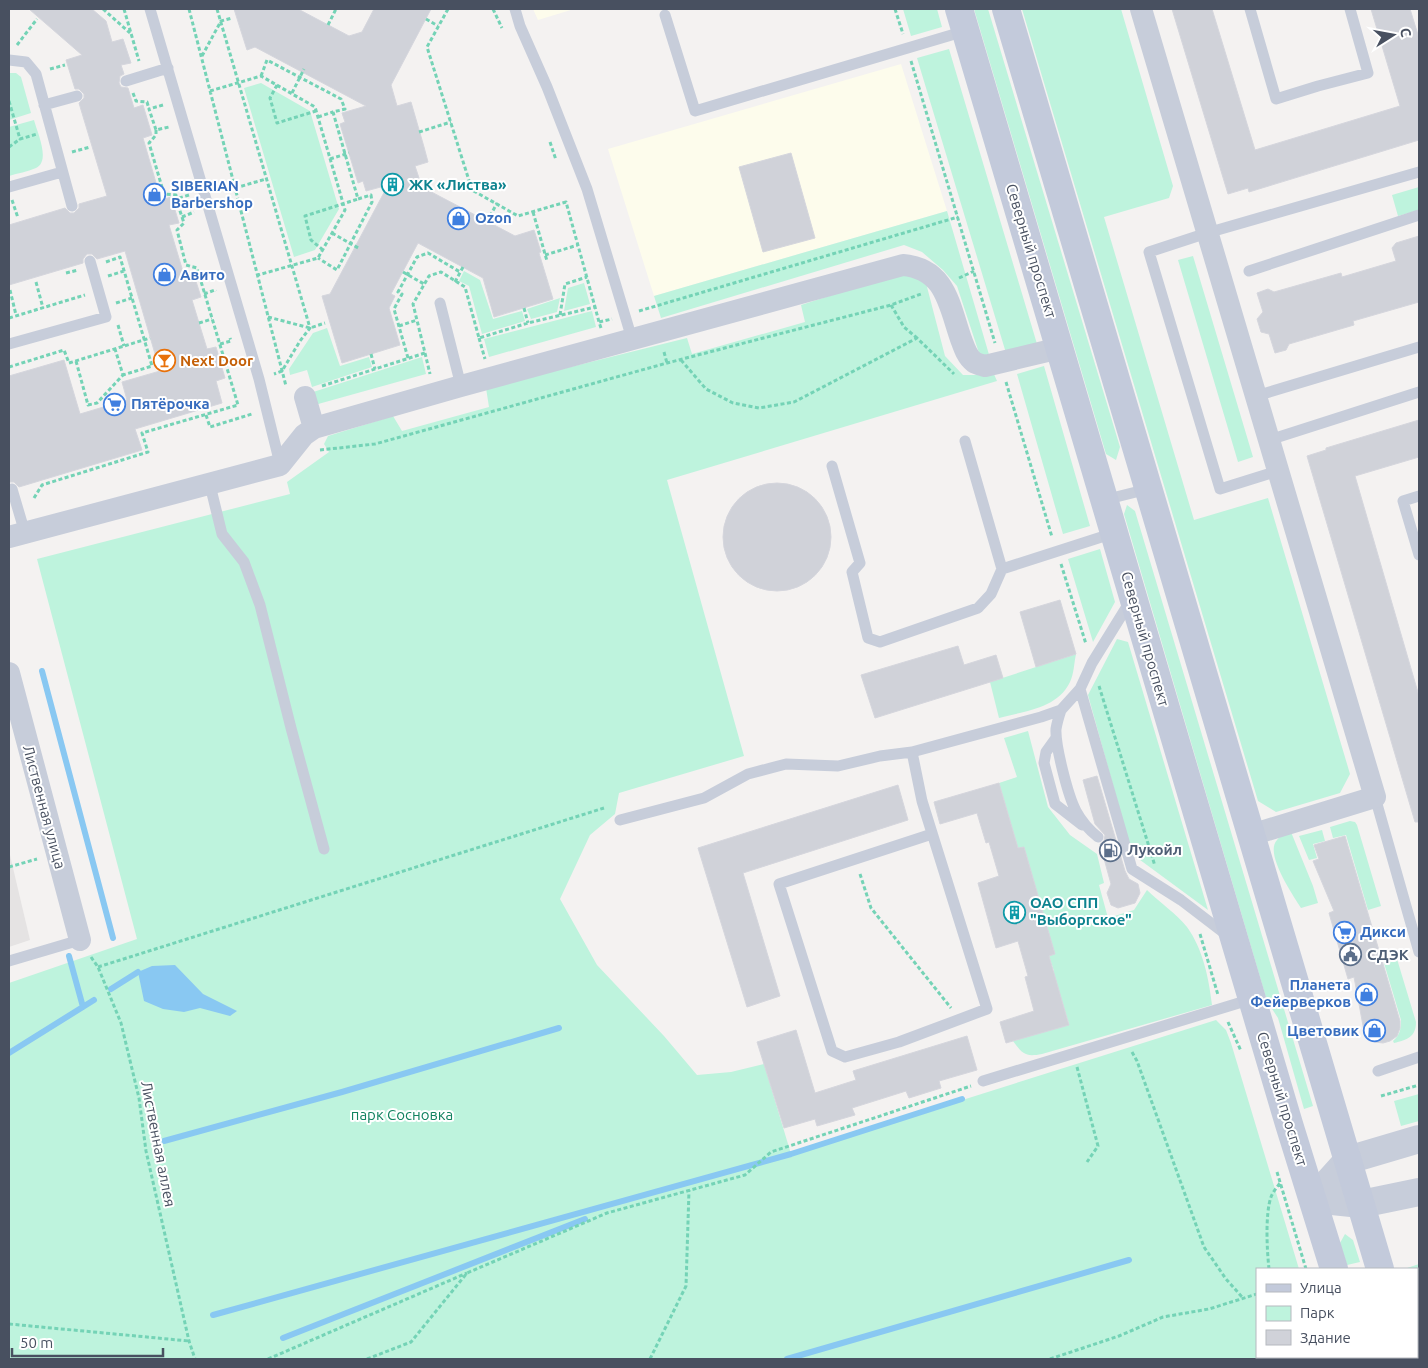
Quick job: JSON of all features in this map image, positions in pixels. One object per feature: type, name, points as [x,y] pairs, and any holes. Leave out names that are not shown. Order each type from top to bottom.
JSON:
[{"type":"main road","points":[[1006,9],[1380,1268]]},
{"type":"main road","name":"Северный проспект","points":[[962,20],[1252,999],[1334,1268]]},
{"type":"street","points":[[1140,9],[1375,797],[1251,835]]},
{"type":"street","points":[[17,535],[280,465],[309,431],[461,386],[903,265],[914,266],[932,274],[942,286],[965,352],[974,362],[985,366],[1001,364],[1060,348]]},
{"type":"street","points":[[299,393],[309,431]]},
{"type":"street","name":"Лиственная улица","points":[[9,673],[80,940]]},
{"type":"street","points":[[1313,1199],[1348,1160],[1419,1139]]},
{"type":"street","points":[[1313,1199],[1361,1204],[1419,1192]]},
{"type":"lane","points":[[150,9],[259,379],[280,465]]},
{"type":"lane","points":[[515,9],[520,26],[547,87],[587,189],[632,339]]},
{"type":"lane","points":[[1250,9],[1276,100],[1318,86],[1368,73],[1350,9]]},
{"type":"lane","points":[[665,15],[695,111],[907,48],[962,20]]},
{"type":"lane","points":[[9,60],[26,62],[36,74],[72,206]]},
{"type":"lane","points":[[129,84],[168,68]]},
{"type":"lane","points":[[44,105],[77,96]]},
{"type":"lane","points":[[9,187],[62,172]]},
{"type":"lane","points":[[1278,471],[1220,489],[1149,252],[1207,233],[1419,172]]},
{"type":"lane","points":[[1249,271],[1419,215]]},
{"type":"lane","points":[[9,344],[106,316],[91,264]]},
{"type":"lane","points":[[440,303],[461,386]]},
{"type":"lane","points":[[1256,396],[1419,347]]},
{"type":"lane","points":[[1269,440],[1419,392]]},
{"type":"lane","points":[[832,466],[860,563],[852,572],[868,638],[880,642],[978,608],[991,594],[1002,569],[965,441]]},
{"type":"lane","points":[[210,484],[222,534],[244,562],[260,605],[324,849]]},
{"type":"lane","points":[[12,489],[17,535]]},
{"type":"lane","points":[[1104,500],[1148,489]]},
{"type":"lane","points":[[1419,496],[1403,501],[1419,555]]},
{"type":"lane","points":[[1002,569],[1114,533]]},
{"type":"lane","points":[[1088,829],[1075,810],[1061,764],[1056,727],[1061,710],[1080,689],[1092,663],[1133,597]]},
{"type":"lane","points":[[1080,689],[1128,866],[1192,908],[1235,940]]},
{"type":"lane","points":[[620,820],[704,798],[748,774],[786,764],[838,766],[880,756],[912,752],[1033,720],[1061,710]]},
{"type":"lane","points":[[1056,738],[1046,752],[1044,763],[1055,804],[1098,837]]},
{"type":"lane","points":[[912,752],[922,801],[988,1009],[899,1042],[846,1057],[832,1051],[779,884],[932,834]]},
{"type":"lane","points":[[1375,797],[1419,952]]},
{"type":"lane","points":[[9,961],[80,940]]},
{"type":"lane","points":[[983,1082],[1252,999]]},
{"type":"lane","points":[[1378,1071],[1419,1057]]},
{"type":"path","points":[[103,9],[131,34]]},
{"type":"path","points":[[124,9],[142,70]]},
{"type":"path","points":[[189,9],[268,317],[299,393]]},
{"type":"path","points":[[217,9],[310,328]]},
{"type":"path","points":[[328,25],[336,9]]},
{"type":"path","points":[[448,9],[427,47],[472,190],[518,216],[566,202],[595,307]]},
{"type":"path","points":[[895,9],[1057,552],[1162,888]]},
{"type":"path","points":[[202,57],[220,21],[232,18]]},
{"type":"path","points":[[17,45],[37,19]]},
{"type":"path","points":[[426,20],[438,26]]},
{"type":"path","points":[[261,76],[268,60],[341,99],[345,109],[318,117]]},
{"type":"path","points":[[49,69],[65,65]]},
{"type":"path","points":[[292,93],[304,69]]},
{"type":"path","points":[[210,91],[261,76],[315,107],[343,203],[344,210],[318,258],[258,275]]},
{"type":"path","points":[[34,498],[42,485],[148,452],[142,433],[238,405],[197,268],[186,265],[177,230],[184,224],[176,195],[164,194],[150,143],[156,134],[156,130],[147,102],[136,101],[129,84]]},
{"type":"path","points":[[278,85],[270,98],[277,123],[316,111]]},
{"type":"path","points":[[9,101],[20,139]]},
{"type":"path","points":[[149,109],[164,104]]},
{"type":"path","points":[[333,112],[347,154],[358,199]]},
{"type":"path","points":[[420,132],[451,122]]},
{"type":"path","points":[[156,130],[170,127]]},
{"type":"path","points":[[9,147],[20,139],[51,130]]},
{"type":"path","points":[[71,152],[90,147]]},
{"type":"path","points":[[330,159],[347,154]]},
{"type":"path","points":[[235,188],[266,180]]},
{"type":"path","points":[[176,199],[189,195]]},
{"type":"path","points":[[318,258],[337,270],[372,202],[371,195],[305,216],[311,240],[322,250]]},
{"type":"path","points":[[12,200],[18,218]]},
{"type":"path","points":[[487,222],[497,204]]},
{"type":"path","points":[[182,217],[194,212]]},
{"type":"path","points":[[532,212],[547,261]]},
{"type":"path","points":[[332,233],[360,249]]},
{"type":"path","points":[[545,255],[578,245]]},
{"type":"path","points":[[408,358],[394,309],[402,294],[398,292],[417,256],[428,252],[460,272]]},
{"type":"path","points":[[66,273],[91,264],[120,257],[152,366],[123,375],[97,403],[88,405],[76,361]]},
{"type":"path","points":[[455,282],[463,267]]},
{"type":"path","points":[[104,278],[124,271]]},
{"type":"path","points":[[314,454],[320,450],[375,444],[890,305],[942,286],[974,271]]},
{"type":"path","points":[[403,272],[424,284]]},
{"type":"path","points":[[560,315],[565,284],[587,277]]},
{"type":"path","points":[[36,282],[43,308]]},
{"type":"path","points":[[10,290],[16,316]]},
{"type":"path","points":[[204,294],[215,290]]},
{"type":"path","points":[[9,318],[98,291]]},
{"type":"path","points":[[112,304],[132,298]]},
{"type":"path","points":[[890,305],[904,327],[958,377]]},
{"type":"path","points":[[524,308],[528,323]]},
{"type":"path","points":[[268,317],[310,328],[325,323]]},
{"type":"path","points":[[199,323],[212,319]]},
{"type":"path","points":[[399,326],[417,320]]},
{"type":"path","points":[[293,353],[310,328]]},
{"type":"path","points":[[9,367],[64,350],[69,363],[150,338]]},
{"type":"path","points":[[479,338],[485,362]]},
{"type":"path","points":[[681,360],[706,389],[733,403],[759,408],[794,402],[917,338]]},
{"type":"path","points":[[220,344],[231,341]]},
{"type":"path","points":[[115,349],[123,375]]},
{"type":"path","points":[[425,353],[431,376]]},
{"type":"path","points":[[371,354],[375,369]]},
{"type":"path","points":[[206,415],[210,426],[253,414],[251,406]]},
{"type":"path","points":[[309,431],[320,450]]},
{"type":"path","points":[[98,968],[604,808]]},
{"type":"path","points":[[9,867],[45,857]]},
{"type":"path","points":[[856,859],[871,908],[960,1019]]},
{"type":"path","name":"Лиственная аллея","points":[[80,940],[98,968],[121,1023],[139,1098],[146,1151],[189,1341],[195,1359]]},
{"type":"path","points":[[1124,1038],[1137,1061],[1204,1247],[1226,1279],[1243,1298]]},
{"type":"path","points":[[1073,1054],[1098,1146],[1087,1162]]},
{"type":"path","points":[[268,1359],[607,1212],[745,1175],[771,1152],[983,1082]]},
{"type":"path","points":[[1381,1096],[1419,1085]]},
{"type":"path","points":[[1275,1165],[1306,1268]]},
{"type":"path","points":[[1269,1268],[1267,1252],[1269,1208],[1271,1196],[1280,1182]]},
{"type":"path","points":[[650,1359],[686,1286],[690,1190]]},
{"type":"path","points":[[367,1359],[411,1342],[467,1273]]},
{"type":"path","points":[[1050,1359],[1119,1336],[1163,1317],[1209,1309],[1256,1294]]},
{"type":"path","points":[[9,1324],[189,1341]]},
{"type":"shaded area","points":[[533,9],[574,9],[538,20]]},
{"type":"shaded area","points":[[901,64],[947,211],[654,296],[608,149]]},
{"type":"shaded area","points":[[9,851],[30,940],[9,947]]},
{"type":"green space","points":[[903,9],[937,9],[942,27],[911,36]]},
{"type":"green space","points":[[974,9],[988,9],[1120,447],[1116,460],[1106,454]]},
{"type":"green space","points":[[1022,9],[1121,9],[1173,186],[1169,198],[1104,217],[1194,520],[1268,498],[1350,774],[1340,793],[1276,812],[1258,801]]},
{"type":"green space","points":[[949,49],[1037,344],[1006,353],[917,58]]},
{"type":"green space","points":[[9,73],[16,73],[21,77],[31,113],[9,120]]},
{"type":"green space","points":[[261,83],[310,111],[339,209],[315,250],[294,257],[244,88]]},
{"type":"green space","points":[[34,120],[43,153],[40,164],[36,168],[9,176],[9,127]]},
{"type":"green space","points":[[1419,187],[1419,210],[1398,216],[1392,195]]},
{"type":"green space","points":[[947,211],[990,358],[979,353],[957,286],[943,270],[922,252],[904,245],[661,318],[654,296]]},
{"type":"green space","points":[[1193,256],[1253,457],[1238,462],[1178,260]]},
{"type":"green space","points":[[464,271],[480,280],[493,319],[522,311],[525,321],[482,334],[469,286],[459,281]]},
{"type":"green space","name":"парк Сосновка","points":[[898,274],[916,275],[926,283],[945,356],[963,375],[993,372],[997,381],[667,480],[744,756],[619,793],[615,814],[590,835],[560,899],[597,965],[664,1036],[697,1075],[731,1072],[764,1064],[791,1154],[1216,1020],[1226,1030],[1231,1043],[1299,1268],[1256,1268],[1256,1358],[1326,1359],[9,1359],[9,983],[137,939],[37,559],[290,494],[287,482],[329,452],[324,444],[328,436],[393,416],[402,431],[489,407],[486,388],[687,338],[692,354],[805,322],[801,305]]},
{"type":"green space","points":[[584,283],[590,304],[564,311],[568,288]]},
{"type":"green space","points":[[560,298],[557,312],[531,319],[527,309]]},
{"type":"green space","points":[[592,311],[596,327],[489,357],[484,339]]},
{"type":"green space","points":[[327,328],[340,366],[369,357],[372,367],[312,387],[307,370],[290,375],[289,369],[313,333]]},
{"type":"green space","points":[[422,357],[426,374],[311,406],[307,394]]},
{"type":"green space","points":[[1044,366],[1090,526],[1063,534],[1017,374]]},
{"type":"green space","points":[[1127,505],[1135,511],[1313,1106],[1304,1109],[1278,1018],[1267,1001],[1124,514]]},
{"type":"green space","points":[[1100,549],[1115,602],[1093,642],[1068,559]]},
{"type":"green space","points":[[1117,639],[1128,642],[1208,910],[1132,854],[1088,695]]},
{"type":"green space","points":[[1076,654],[1070,682],[1057,698],[1039,708],[999,718],[990,682]]},
{"type":"green space","points":[[1028,731],[1048,807],[1070,835],[1097,854],[1104,883],[1099,885],[1108,918],[1134,910],[1147,890],[1178,917],[1193,936],[1201,954],[1212,1005],[1042,1054],[1025,1054],[1013,1041],[1069,1024],[1056,981],[1048,973],[1054,971],[1049,956],[1055,954],[1024,847],[1018,848],[999,783],[1017,777],[1004,738]]},
{"type":"green space","points":[[1350,821],[1355,822],[1357,825],[1381,906],[1368,910],[1346,835],[1333,838],[1330,827]]},
{"type":"green space","points":[[1322,830],[1325,841],[1313,844],[1317,858],[1309,860],[1299,836]]},
{"type":"green space","points":[[1291,832],[1318,903],[1301,908],[1281,874],[1274,854],[1274,846],[1277,840]]},
{"type":"green space","points":[[1397,959],[1416,1027],[1410,1037],[1394,1043],[1393,1041],[1400,1032],[1401,1020],[1384,963]]},
{"type":"green space","points":[[1419,1094],[1419,1121],[1401,1126],[1394,1101]]},
{"type":"green space","points":[[1345,1234],[1353,1240],[1360,1262],[1347,1265],[1340,1243]]},
{"type":"green space","points":[[1419,1264],[1419,1339],[1418,1268],[1407,1268]]},
{"type":"water","points":[[175,965],[203,994],[237,1011],[230,1016],[200,1008],[184,1012],[163,1009],[144,1001],[138,972],[152,966]]},
{"type":"building","points":[[29,9],[92,9],[106,21],[112,42],[123,39],[131,63],[121,65],[124,74],[120,76],[119,83],[121,87],[128,88],[134,108],[143,105],[152,135],[143,138],[161,200],[171,197],[179,223],[169,225],[184,275],[193,272],[201,297],[192,300],[207,349],[216,347],[225,378],[216,381],[222,403],[135,429],[142,450],[19,487],[14,482],[9,482],[9,376],[64,360],[80,414],[127,400],[122,382],[160,371],[125,251],[97,259],[92,254],[87,254],[83,259],[83,263],[9,285],[9,225],[65,208],[70,213],[74,213],[79,208],[79,204],[107,196],[79,103],[84,98],[84,94],[79,89],[75,89],[66,60],[82,55]]},
{"type":"building","name":"ЖК «Листва»","points":[[234,9],[298,9],[349,36],[362,32],[374,9],[431,9],[391,85],[397,106],[411,102],[428,162],[415,166],[422,187],[515,236],[534,230],[553,299],[494,317],[483,278],[418,243],[391,294],[395,296],[389,308],[400,345],[342,363],[322,296],[330,294],[388,185],[366,191],[363,181],[358,183],[340,124],[345,122],[342,113],[366,106],[255,47],[247,50]]},
{"type":"building","points":[[1172,9],[1212,9],[1255,150],[1400,106],[1371,9],[1410,9],[1419,38],[1419,140],[1249,192],[1248,188],[1228,194]]},
{"type":"building","points":[[791,153],[815,238],[763,252],[739,167]]},
{"type":"building","points":[[1419,236],[1419,302],[1353,321],[1354,325],[1289,344],[1286,350],[1275,353],[1269,334],[1261,332],[1257,319],[1263,312],[1257,293],[1268,289],[1274,292],[1341,273],[1342,277],[1396,261],[1392,248],[1396,243]]},
{"type":"building","points":[[1419,420],[1419,457],[1355,476],[1419,696],[1419,822],[1415,822],[1307,456],[1326,450],[1326,448]]},
{"type":"building","points":[[777,483],[798,487],[815,499],[827,516],[831,537],[827,558],[815,575],[798,587],[777,591],[756,587],[739,575],[727,558],[723,537],[727,516],[739,499],[756,487]]},
{"type":"building","points":[[1060,600],[1076,654],[1036,667],[1020,612]]},
{"type":"building","points":[[958,646],[964,665],[996,655],[1003,678],[875,718],[861,675]]},
{"type":"building","name":"Лукойл","points":[[1097,776],[1125,871],[1129,879],[1138,884],[1140,893],[1135,903],[1118,908],[1111,905],[1107,893],[1111,884],[1100,844],[1104,841],[1105,835],[1095,824],[1083,780]]},
{"type":"building","name":"ОАО СПП \"Выборгское\"","points":[[999,783],[1018,848],[1024,847],[1055,954],[1049,956],[1069,1025],[1006,1043],[1000,1022],[1034,1011],[1025,977],[1028,976],[1018,941],[996,948],[978,883],[999,876],[989,842],[986,843],[977,813],[940,824],[934,802]]},
{"type":"building","points":[[898,785],[908,820],[743,873],[780,996],[747,1007],[698,848]]},
{"type":"building","points":[[1345,836],[1400,1021],[1397,1036],[1383,1043],[1375,1042],[1368,1038],[1364,1031],[1354,977],[1348,979],[1329,913],[1334,911],[1313,861],[1319,859],[1314,845]]},
{"type":"building","points":[[796,1030],[815,1093],[856,1080],[853,1071],[967,1036],[977,1070],[939,1081],[941,1088],[909,1098],[906,1091],[852,1108],[855,1115],[817,1126],[815,1119],[784,1128],[757,1042]]},
{"type":"waterway","points":[[42,671],[113,938]]},
{"type":"waterway","points":[[69,956],[83,1007]]},
{"type":"waterway","points":[[111,989],[138,972]]},
{"type":"waterway","points":[[9,1053],[94,1000]]},
{"type":"waterway","points":[[164,1141],[342,1092],[559,1028]]},
{"type":"waterway","points":[[213,1315],[791,1154],[962,1099]]},
{"type":"waterway","points":[[283,1338],[585,1219]]},
{"type":"waterway","points":[[787,1359],[1129,1260]]},
{"type":"place","name":"ЖК «Листва»","points":[[393,185]]},
{"type":"place","name":"SIBERIAN Barbershop","points":[[155,195]]},
{"type":"place","name":"Ozon","points":[[459,218]]},
{"type":"place","name":"Авито","points":[[164,275]]},
{"type":"place","name":"Next Door","points":[[164,361]]},
{"type":"place","name":"Пятёрочка","points":[[115,404]]},
{"type":"place","name":"Лукойл","points":[[1111,850]]},
{"type":"place","name":"ОАО СПП \"Выборгское\"","points":[[1014,912]]},
{"type":"place","name":"Дикси","points":[[1344,932]]},
{"type":"place","name":"СДЭК","points":[[1351,955]]},
{"type":"place","name":"Планета Фейерверков","points":[[1367,994]]},
{"type":"place","name":"Цветовик","points":[[1375,1031]]}]
